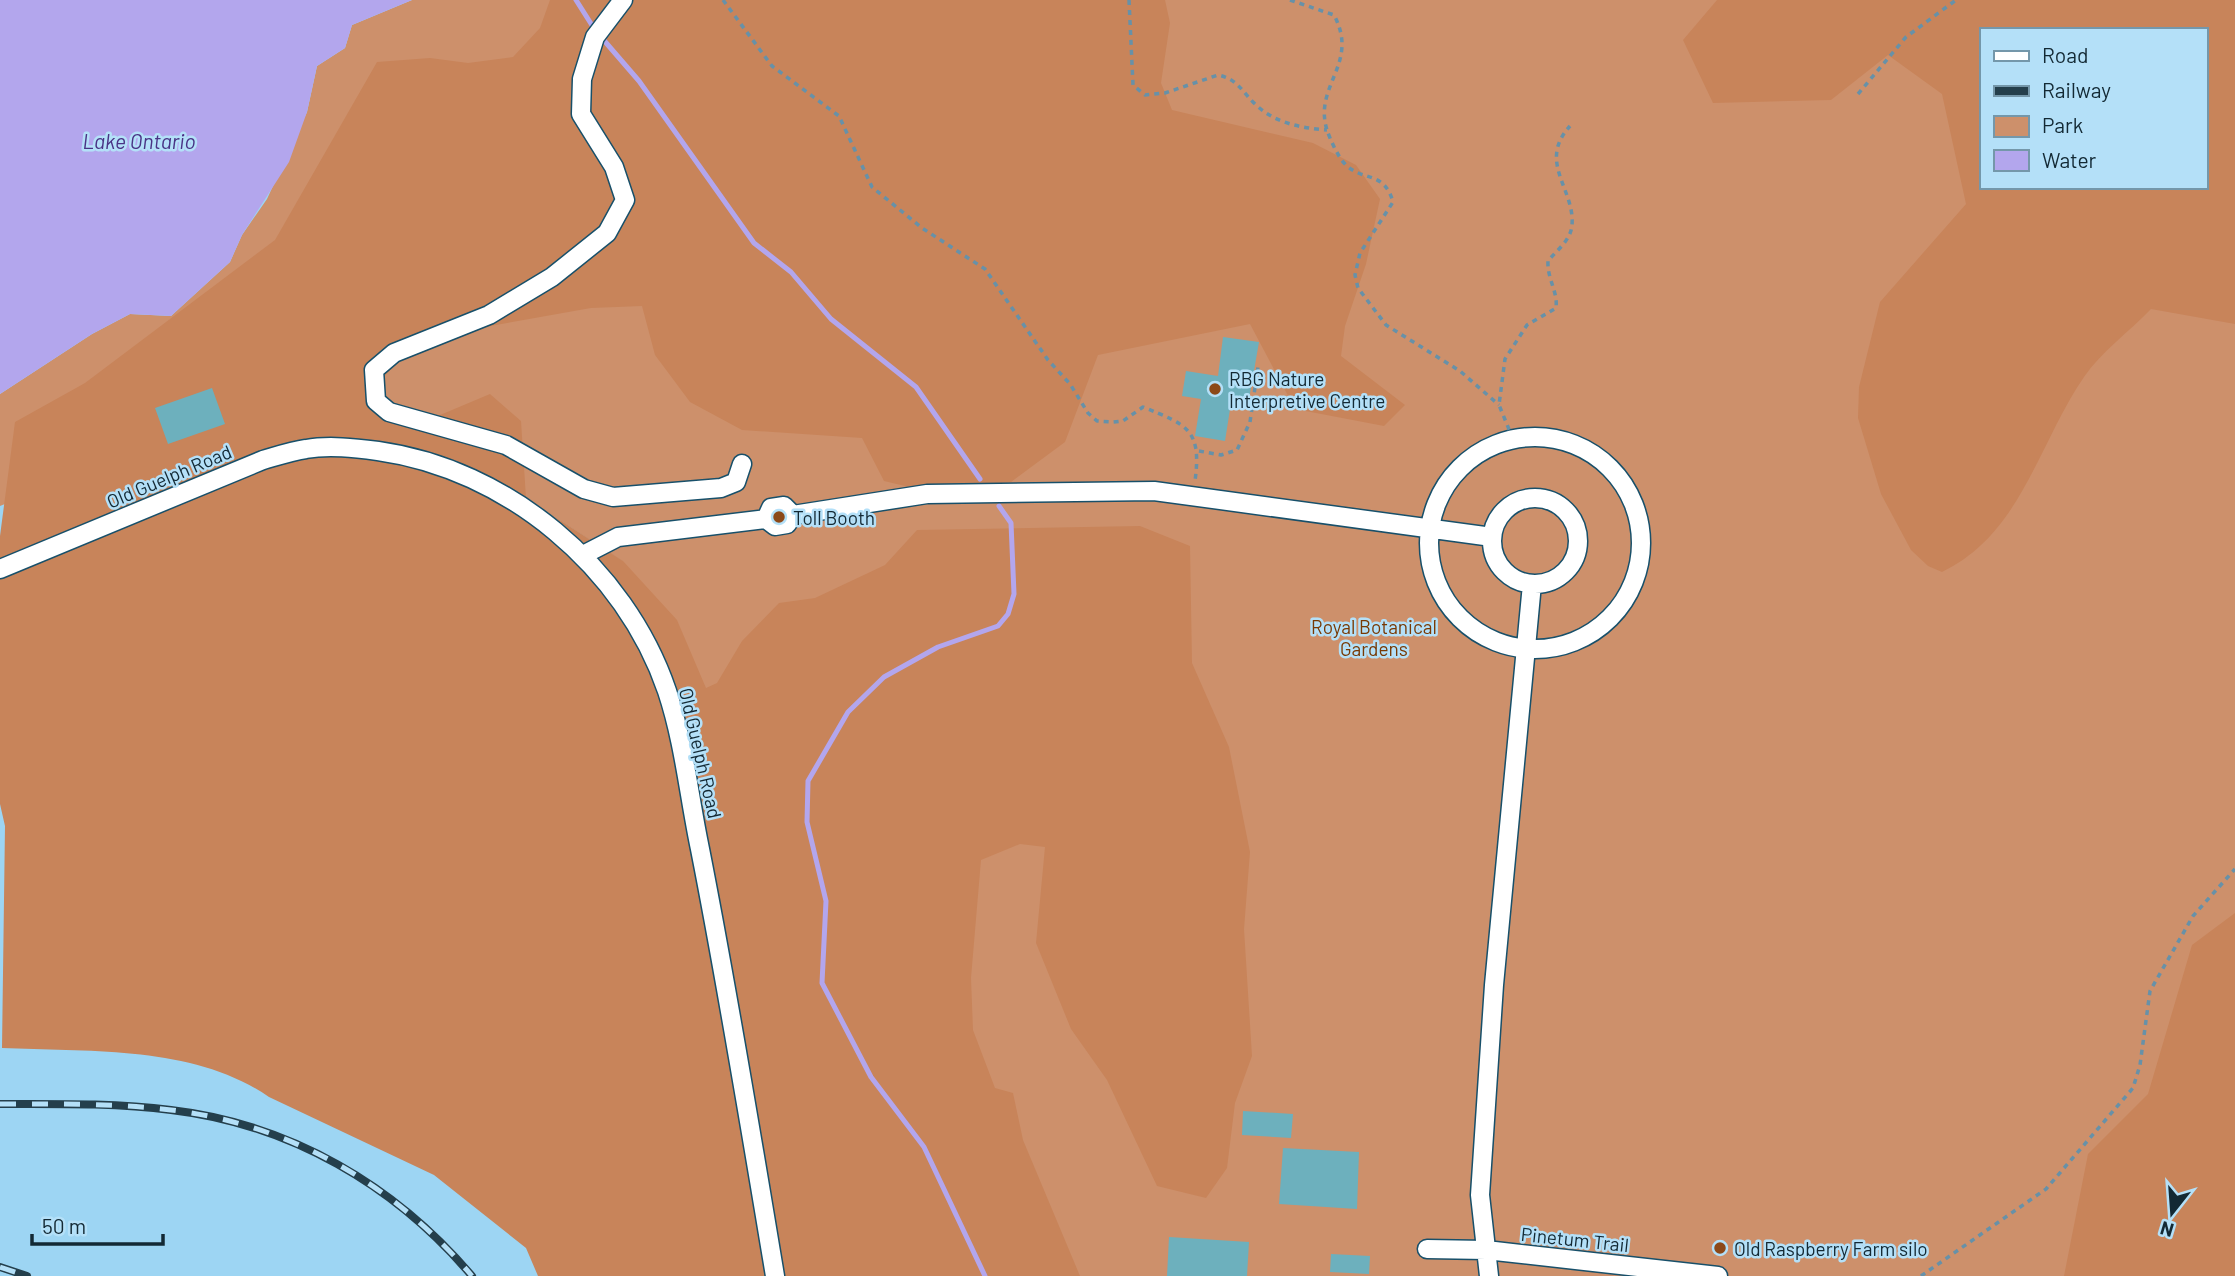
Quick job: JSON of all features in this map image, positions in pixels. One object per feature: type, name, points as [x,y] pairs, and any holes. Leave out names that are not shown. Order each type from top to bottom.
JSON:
[{"type":"street","points":[[623,0],[600,30],[582,79],[581,114],[614,167],[625,200],[607,233],[552,277],[489,315],[394,353],[374,370],[376,401],[389,412],[506,444],[584,489],[613,497],[721,488],[736,482],[742,464]]},
{"type":"street","points":[[1513,439],[1560,440],[1575,445],[1602,461],[1619,478],[1631,499],[1641,544],[1636,576],[1630,590],[1606,621],[1573,642],[1526,648],[1488,637],[1456,613],[1441,591],[1432,566],[1430,526],[1440,496],[1458,470],[1483,450],[1513,439]]},
{"type":"street","name":"Old Guelph Road","points":[[0,569],[263,460],[307,449],[355,448],[401,454],[464,474],[508,497],[583,555],[616,595],[647,647],[667,691],[716,925],[775,1276]]},
{"type":"street","points":[[583,555],[618,537],[766,519],[772,508],[784,506],[793,515],[927,494],[1154,491],[1430,526],[1492,537]]},
{"type":"street","points":[[1526,500],[1546,500],[1568,514],[1577,532],[1574,558],[1557,578],[1532,584],[1519,582],[1504,571],[1494,555],[1492,537],[1503,513],[1526,500]]},
{"type":"street","points":[[1489,1276],[1480,1195],[1492,1023],[1532,584]]},
{"type":"street","name":"Pinetum Trail","points":[[1427,1249],[1486,1250],[1718,1276]]},
{"type":"path","points":[[723,0],[772,66],[839,116],[872,187],[922,228],[985,269],[1048,360],[1070,384],[1088,414],[1097,421],[1123,421],[1143,407],[1175,418],[1192,437],[1199,451],[1193,495]]},
{"type":"path","points":[[1129,0],[1133,85],[1145,95],[1165,93],[1218,75],[1239,84],[1256,105],[1282,121],[1302,128],[1327,130]]},
{"type":"path","points":[[1290,0],[1334,15],[1342,34],[1343,54],[1326,98],[1327,130],[1345,164],[1382,181],[1393,202],[1360,253],[1355,275],[1358,288],[1386,325],[1460,372],[1499,405],[1513,439]]},
{"type":"path","points":[[1858,94],[1906,37],[1956,0]]},
{"type":"path","points":[[1499,405],[1505,359],[1527,325],[1556,308],[1557,296],[1549,283],[1548,261],[1568,240],[1572,225],[1557,161],[1562,135],[1570,126]]},
{"type":"path","points":[[1199,451],[1221,455],[1237,450],[1250,422],[1258,367]]},
{"type":"path","points":[[1921,1276],[2046,1189],[2133,1088],[2140,1065],[2150,991],[2193,916],[2235,869]]},
{"type":"green space","name":"Royal Botanical Gardens","points":[[412,0],[2235,0],[2235,1276],[808,1276],[622,561],[526,498],[243,407],[0,506],[0,394],[92,334],[130,314],[171,316],[230,262],[242,235],[267,199],[307,112],[317,66],[345,48],[352,25]]},
{"type":"shaded area","points":[[550,0],[1165,0],[1170,23],[1161,83],[1172,110],[1313,143],[1356,165],[1380,199],[1366,264],[1345,326],[1341,356],[1405,405],[1384,426],[1295,409],[1250,324],[1098,355],[1065,442],[1011,482],[926,491],[884,481],[862,438],[742,430],[690,402],[655,355],[642,306],[591,308],[418,339],[383,378],[388,419],[414,426],[490,394],[521,421],[526,498],[623,561],[677,620],[706,688],[717,683],[742,641],[779,603],[815,598],[885,565],[917,530],[1140,526],[1190,546],[1192,663],[1229,747],[1250,852],[1244,929],[1252,1056],[1235,1103],[1227,1168],[1206,1198],[1157,1186],[1107,1080],[1071,1029],[1036,943],[1045,847],[1020,844],[981,860],[971,978],[973,1030],[995,1088],[1013,1093],[1023,1140],[1080,1276],[538,1276],[526,1248],[434,1175],[269,1097],[240,1080],[208,1068],[140,1054],[2,1048],[5,826],[0,804],[0,536],[15,422],[85,383],[275,240],[377,62],[430,58],[468,63],[513,57],[540,28]]},
{"type":"shaded area","points":[[1717,0],[2235,0],[2235,324],[2151,309],[2107,350],[2084,377],[2010,511],[1991,535],[1969,555],[1942,572],[1928,566],[1911,550],[1881,494],[1858,418],[1859,387],[1880,302],[1966,204],[1942,94],[1888,55],[1831,100],[1713,103],[1683,40]]},
{"type":"shaded area","points":[[2235,913],[2235,1276],[2064,1276],[2088,1154],[2148,1094],[2192,945]]},
{"type":"water","name":"Lake Ontario","points":[[0,0],[412,0],[352,25],[345,48],[317,66],[307,112],[289,162],[242,235],[230,262],[171,316],[130,314],[92,334],[0,394]]},
{"type":"building","name":"RBG Nature Interpretive Centre","points":[[1223,337],[1259,342],[1248,405],[1231,403],[1225,441],[1195,436],[1201,399],[1182,396],[1186,371],[1218,376]]},
{"type":"building","points":[[212,388],[225,424],[168,444],[155,408]]},
{"type":"building","points":[[1243,1111],[1293,1114],[1291,1138],[1242,1135]]},
{"type":"building","points":[[1283,1148],[1359,1152],[1357,1209],[1279,1204]]},
{"type":"building","points":[[1169,1237],[1249,1242],[1247,1276],[1167,1276]]},
{"type":"building","points":[[1331,1254],[1370,1256],[1369,1274],[1330,1272]]},
{"type":"waterway","points":[[576,0],[595,30],[639,81],[754,243],[791,272],[831,319],[916,387],[980,479]]},
{"type":"waterway","points":[[985,1276],[924,1147],[871,1077],[822,983],[826,901],[807,822],[808,781],[848,712],[884,677],[938,647],[998,626],[1008,614],[1014,594],[1011,523],[999,506]]},
{"type":"railway","points":[[0,1104],[86,1104],[171,1110],[215,1117],[257,1129],[337,1164],[374,1187],[442,1243],[472,1276]]},
{"type":"railway","points":[[0,1267],[27,1276]]},
{"type":"place","name":"RBG Nature Interpretive Centre","points":[[1215,389]]},
{"type":"place","name":"Toll Booth","points":[[779,517]]},
{"type":"place","name":"Old Raspberry Farm silo","points":[[1720,1248]]}]
